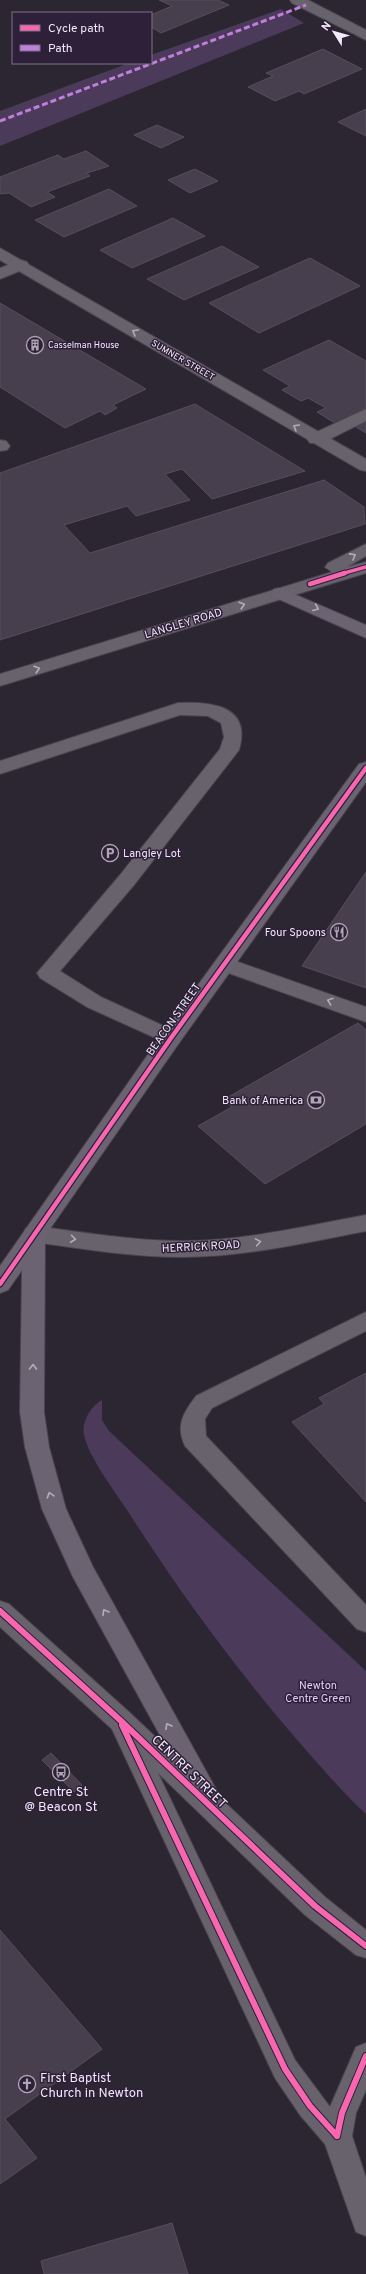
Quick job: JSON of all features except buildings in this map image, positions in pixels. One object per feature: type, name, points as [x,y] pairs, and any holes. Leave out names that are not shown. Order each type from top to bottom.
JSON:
[{"type":"main road","points":[[287,591],[366,632]]},
{"type":"main road","name":"BEACON STREET","points":[[0,1284],[171,1038],[366,768]]},
{"type":"main road","points":[[34,1234],[32,1412],[37,1447],[54,1509],[82,1570],[214,1810]]},
{"type":"street","points":[[297,0],[366,36]]},
{"type":"street","name":"SUMNER STREET","points":[[0,253],[316,439],[366,466]]},
{"type":"street","points":[[0,274],[21,265]]},
{"type":"street","points":[[316,439],[366,414]]},
{"type":"street","points":[[287,591],[366,549]]},
{"type":"street","name":"LANGLEY ROAD","points":[[0,680],[366,567]]},
{"type":"street","points":[[0,768],[178,709],[195,708],[210,710],[222,714],[232,723],[234,733],[229,750],[127,880],[47,973],[99,1004],[171,1038]]},
{"type":"street","points":[[224,964],[366,1015]]},
{"type":"street","name":"HERRICK ROAD","points":[[34,1234],[130,1246],[183,1249],[243,1244],[366,1224]]},
{"type":"street","points":[[366,1320],[204,1402],[193,1418],[194,1439],[366,1622]]},
{"type":"street","name":"CENTRE STREET","points":[[0,1611],[120,1720],[315,1906],[366,1946]]},
{"type":"street","points":[[120,1720],[285,2068],[310,2106],[337,2136],[366,2222]]},
{"type":"street","points":[[337,2136],[342,2113],[366,2056]]},
{"type":"green space","points":[[281,9],[304,23],[0,146],[0,111],[126,64],[152,64],[152,55]]},
{"type":"green space","name":"Newton Centre Green","points":[[102,1400],[102,1420],[109,1431],[366,1671],[366,1814],[340,1788],[298,1741],[209,1630],[168,1572],[103,1474],[91,1453],[83,1430],[85,1420],[91,1410]]},
{"type":"marked path","points":[[152,63],[306,5]]},
{"type":"marked path","points":[[0,121],[150,64]]},
{"type":"cycle path","points":[[310,584],[366,567]]},
{"type":"cycle path","points":[[0,1284],[171,1038],[366,768]]},
{"type":"cycle path","points":[[0,1611],[120,1720],[315,1906],[366,1946]]},
{"type":"cycle path","points":[[122,1725],[285,2069],[310,2106],[337,2136]]},
{"type":"cycle path","points":[[337,2136],[342,2113],[366,2056]]},
{"type":"place","name":"Casselman House","points":[[35,345]]},
{"type":"place","name":"Langley Lot","points":[[110,853]]},
{"type":"place","name":"Four Spoons","points":[[339,932]]},
{"type":"place","name":"Bank of America","points":[[316,1100]]},
{"type":"place","name":"Centre St @ Beacon St","points":[[61,1772]]},
{"type":"place","name":"First Baptist Church in Newton","points":[[27,2084]]}]
